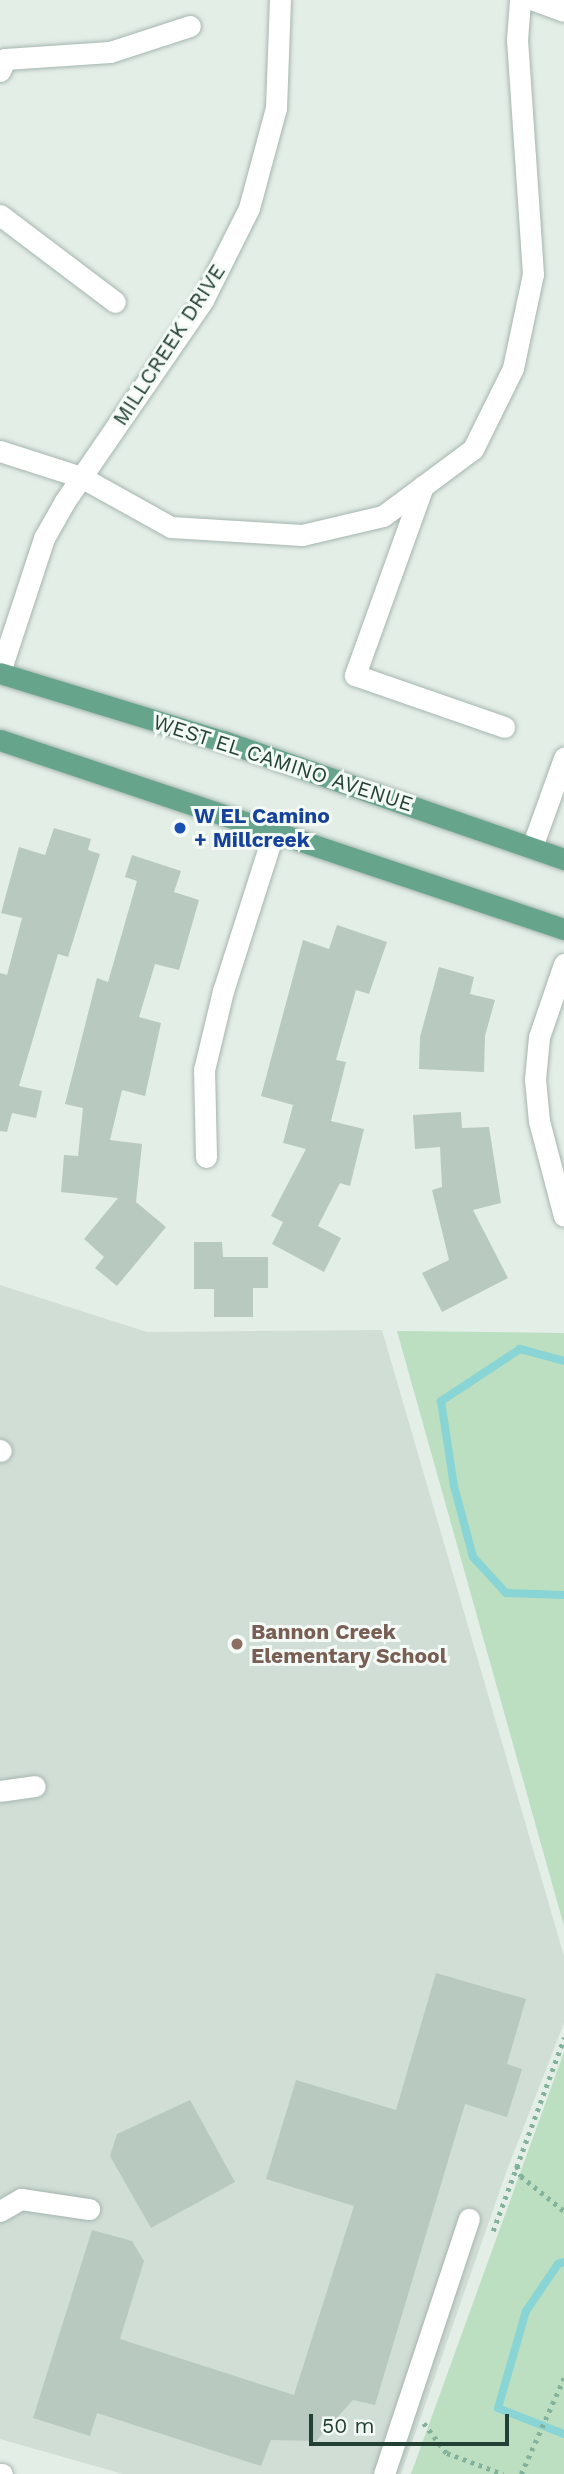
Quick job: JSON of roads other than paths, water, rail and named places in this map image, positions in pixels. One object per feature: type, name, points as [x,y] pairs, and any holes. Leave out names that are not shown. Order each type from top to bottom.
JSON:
[{"type":"main road","name":"WEST EL CAMINO AVENUE","points":[[0,672],[223,741],[533,846],[564,859]]},
{"type":"main road","points":[[0,740],[564,929]]},
{"type":"street","name":"MILLCREEK DRIVE","points":[[0,672],[36,558],[82,477],[203,300],[249,208],[275,108],[280,0]]},
{"type":"street","points":[[0,451],[82,477],[171,527],[302,535],[383,516],[474,449],[513,368],[533,274],[517,40],[520,0]]},
{"type":"street","points":[[534,0],[564,11]]},
{"type":"street","points":[[0,71],[5,59],[110,51],[190,26]]},
{"type":"street","points":[[0,215],[115,302]]},
{"type":"street","points":[[423,486],[355,675],[504,727]]},
{"type":"street","points":[[533,846],[564,758]]},
{"type":"street","points":[[206,1157],[204,1070],[223,991],[274,831]]},
{"type":"street","points":[[564,964],[539,1037],[535,1079],[539,1121],[564,1216]]},
{"type":"street","points":[[0,1791],[35,1786]]},
{"type":"street","points":[[0,2211],[21,2199],[89,2209]]},
{"type":"street","points":[[384,2474],[469,2219]]},
{"type":"waterway","points":[[564,1361],[520,1349],[441,1401],[454,1486],[473,1557],[506,1593],[564,1595]]},
{"type":"waterway","points":[[564,2262],[558,2264],[526,2311],[498,2408],[564,2434]]},
{"type":"place","name":"W EL Camino + Millcreek","points":[[180,828]]},
{"type":"place","name":"Bannon Creek Elementary School","points":[[237,1644]]}]
